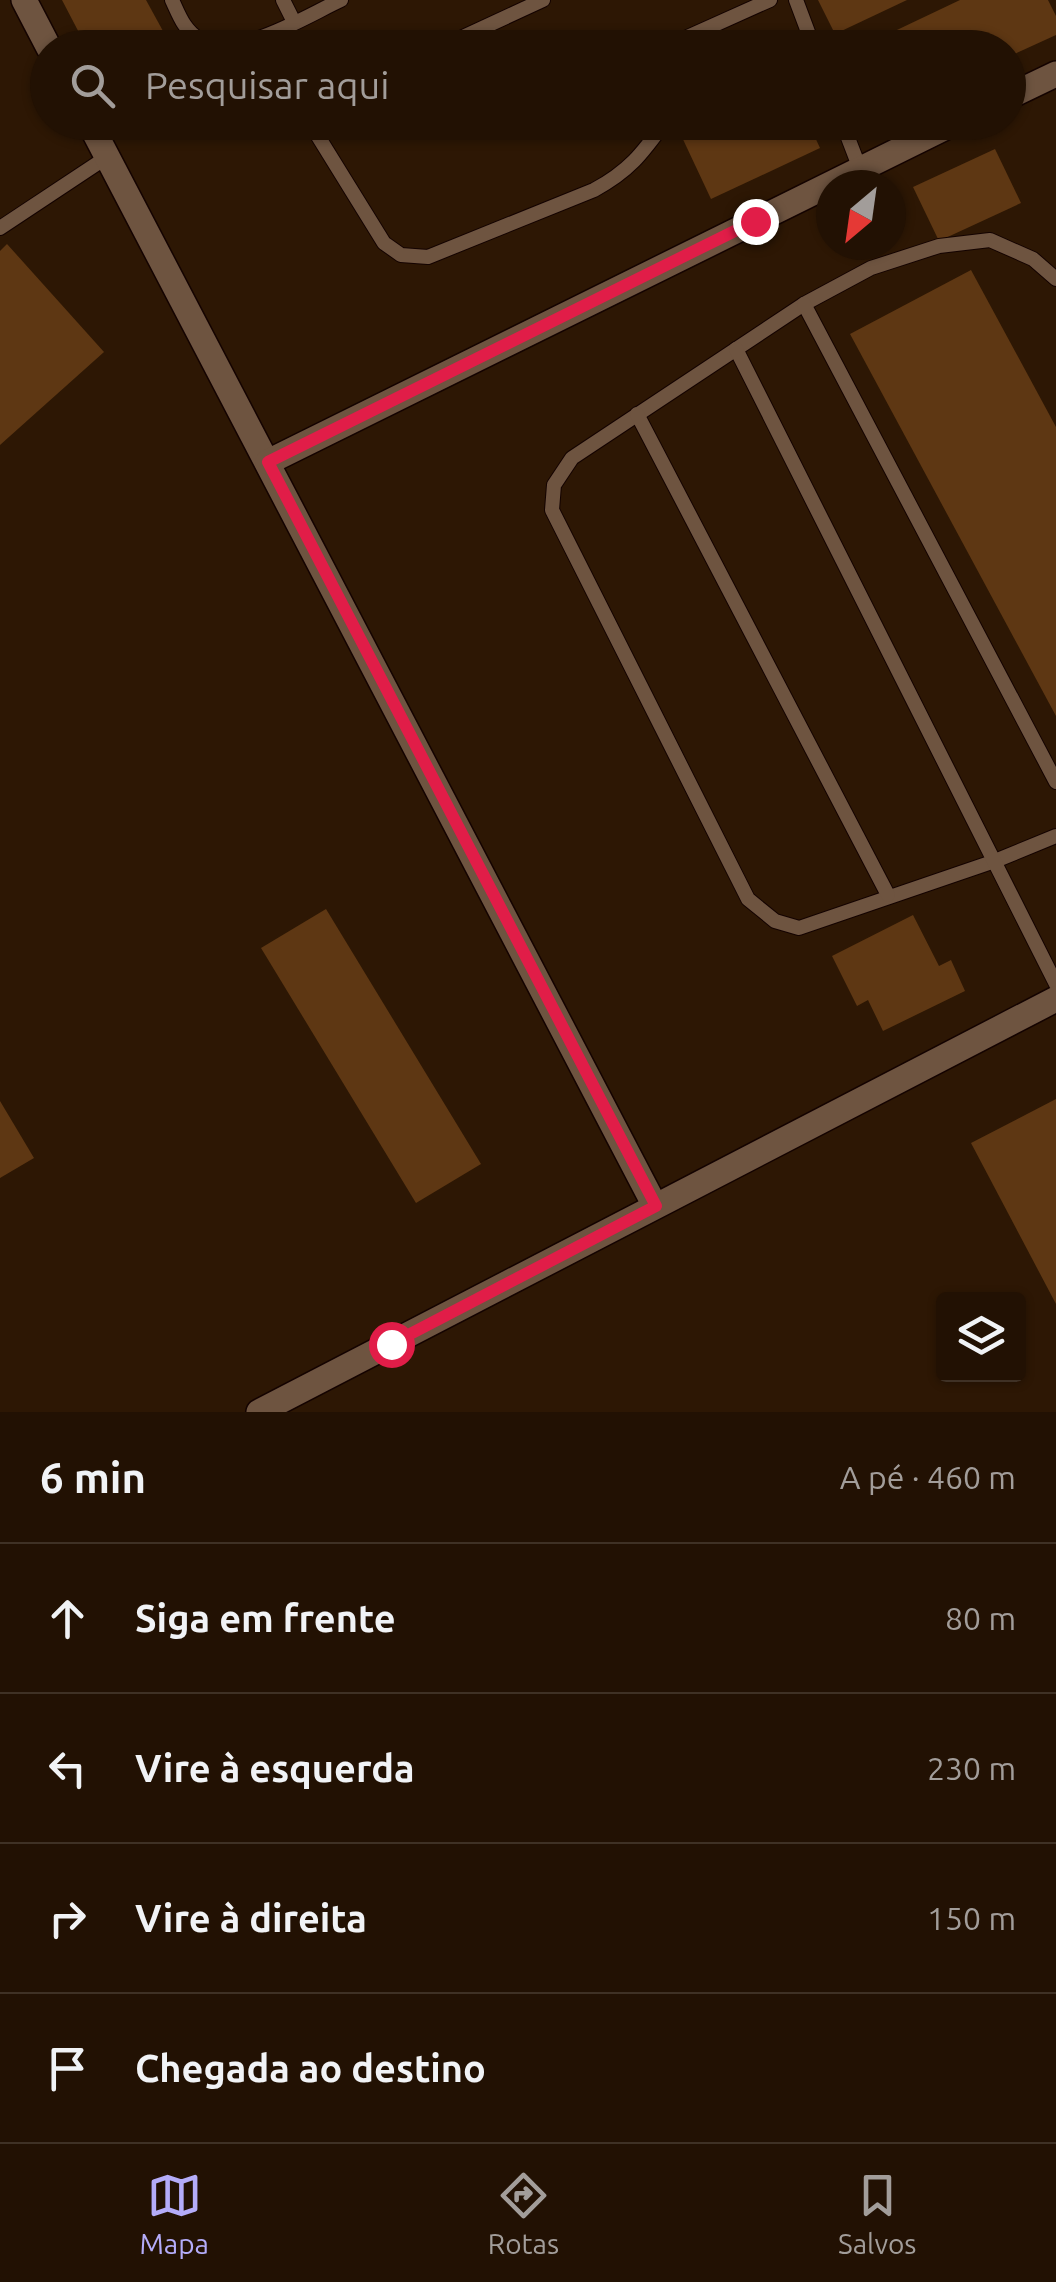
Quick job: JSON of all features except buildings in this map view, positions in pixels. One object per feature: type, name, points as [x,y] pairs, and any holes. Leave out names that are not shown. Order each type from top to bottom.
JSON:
[{"type":"street","points":[[24,0],[40,30]]},
{"type":"street","points":[[1026,88],[1056,74]]},
{"type":"street","points":[[98,140],[656,1206]]},
{"type":"street","points":[[268,462],[919,140]]},
{"type":"street","points":[[259,1412],[1056,999]]},
{"type":"lane","points":[[172,0],[190,30]]},
{"type":"lane","points":[[284,0],[294,22]]},
{"type":"lane","points":[[277,30],[341,0]]},
{"type":"lane","points":[[478,30],[543,0]]},
{"type":"lane","points":[[703,30],[770,0]]},
{"type":"lane","points":[[796,0],[807,30]]},
{"type":"lane","points":[[320,140],[384,243],[402,255],[428,256],[594,190],[638,160],[652,140]]},
{"type":"lane","points":[[849,140],[860,169]]},
{"type":"lane","points":[[0,228],[107,157]]},
{"type":"lane","points":[[1056,278],[1033,258],[990,240],[939,246],[871,268],[804,304],[572,458],[554,485],[552,510],[748,900],[775,921],[799,928],[1056,836]]},
{"type":"lane","points":[[804,304],[1056,782]]},
{"type":"lane","points":[[736,348],[1056,984]]},
{"type":"lane","points":[[637,414],[888,895]]},
{"type":"route","points":[[391,1344],[656,1206],[268,462],[755,221]]}]
